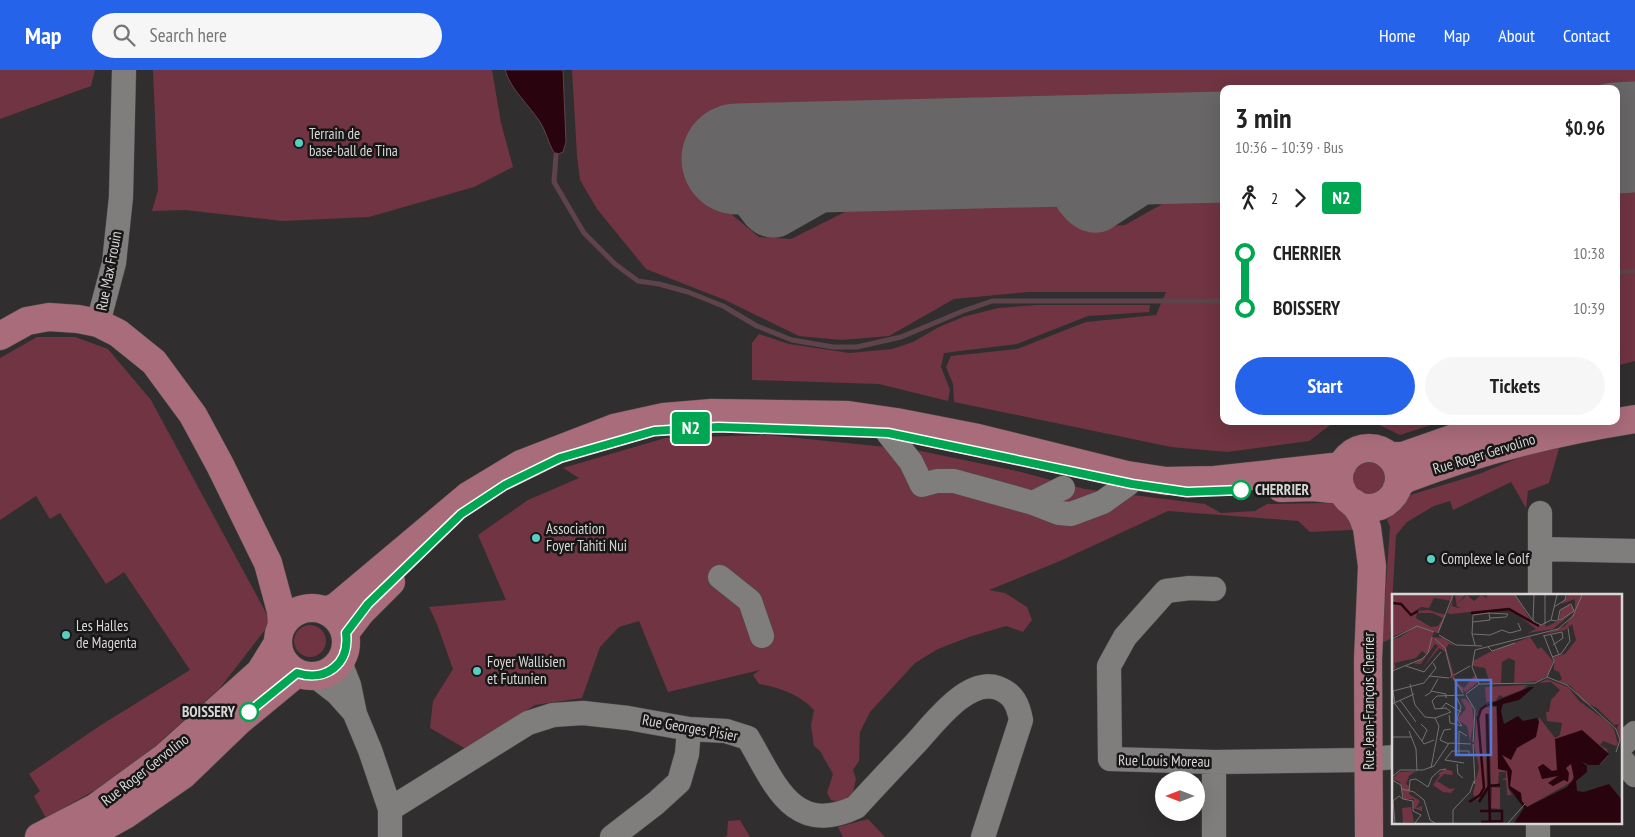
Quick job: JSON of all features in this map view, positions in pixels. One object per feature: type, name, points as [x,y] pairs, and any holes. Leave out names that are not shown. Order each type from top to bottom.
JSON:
[{"type":"main road","points":[[0,336],[27,321],[49,317],[98,322]]},
{"type":"main road","name":"Rue Max Frouin","points":[[98,322],[118,333],[154,362],[192,415],[220,465],[268,563],[280,611],[280,634]]},
{"type":"main road","points":[[1620,406],[1635,404]]},
{"type":"main road","points":[[317,609],[338,620],[346,633],[346,648],[340,662],[333,669],[325,674],[306,674],[284,661],[280,634],[293,614],[317,609],[337,606],[468,496],[521,464],[614,428],[664,418],[712,413],[848,415],[969,436],[1127,475],[1166,481],[1215,480],[1346,486]]},
{"type":"main road","name":"Rue Roger Gervolino","points":[[1620,422],[1635,419]]},
{"type":"main road","name":"Rue Roger Gervolino","points":[[1389,456],[1403,456],[1463,435],[1512,425]]},
{"type":"main road","name":"Rue Roger Gervolino","points":[[1395,493],[1402,481],[1408,478],[1470,457],[1549,435],[1603,425]]},
{"type":"main road","points":[[346,633],[368,604],[461,514],[505,485],[560,458],[654,431],[718,427],[888,433],[1128,484],[1187,492],[1346,486]]},
{"type":"main road","points":[[1370,448],[1379,450],[1389,456],[1395,463],[1398,471],[1399,480],[1395,493],[1386,503],[1378,506],[1361,506],[1346,486],[1347,458],[1361,449],[1370,448]]},
{"type":"main road","name":"Rue Jean-François Cherrier","points":[[1346,486],[1367,528],[1372,566]]},
{"type":"main road","name":"Rue Jean-François Cherrier","points":[[1369,837],[1381,758],[1368,643],[1372,566],[1378,528],[1395,493]]},
{"type":"main road","name":"Rue Max Frouin","points":[[268,563],[289,589],[317,609]]},
{"type":"main road","name":"Rue Roger Gervolino","points":[[39,837],[96,808],[164,757],[260,672],[280,634]]},
{"type":"main road","name":"Rue Roger Gervolino","points":[[85,837],[124,815],[183,775],[239,721],[306,674]]},
{"type":"street","name":"Rue Max Frouin","points":[[98,322],[114,263],[121,197],[124,70]]},
{"type":"street","points":[[888,433],[911,462],[922,485],[937,481],[954,481],[1033,503],[1059,513],[1071,514],[1103,502],[1128,484]]},
{"type":"street","points":[[1033,503],[1063,488]]},
{"type":"street","points":[[1540,513],[1540,594]]},
{"type":"street","points":[[1540,549],[1635,550]]},
{"type":"street","points":[[720,577],[750,601],[762,636]]},
{"type":"street","name":"Rue Louis Moreau","points":[[1214,589],[1190,588],[1166,591],[1125,637],[1110,666],[1111,760],[1214,762],[1381,758]]},
{"type":"street","points":[[340,662],[349,685],[355,714],[370,750],[390,809],[390,837]]},
{"type":"street","points":[[306,674],[337,693],[355,714]]},
{"type":"street","name":"Rue Georges Pisier","points":[[390,809],[528,723],[553,715],[583,713],[628,718],[689,729],[726,731],[748,738],[786,800],[802,813],[821,818],[840,815],[856,807],[950,705],[972,690],[991,686],[1007,692],[1017,703],[1022,720],[983,837]]},
{"type":"street","points":[[612,837],[656,803],[679,782],[687,754],[689,729]]},
{"type":"street","points":[[1622,745],[1635,733]]},
{"type":"street","points":[[1622,761],[1635,775]]},
{"type":"street","points":[[1214,762],[1214,837]]},
{"type":"street","points":[[1538,824],[1538,837]]},
{"type":"shaded area","points":[[0,70],[95,70],[91,86],[0,119]]},
{"type":"shaded area","name":"Terrain de base-ball de Tina","points":[[153,70],[492,70],[501,123],[513,167],[474,187],[369,217],[282,221],[185,210],[152,211],[158,190]]},
{"type":"shaded area","points":[[505,70],[563,70],[566,142],[563,152],[556,155],[553,151],[542,125],[516,91]]},
{"type":"shaded area","points":[[572,70],[1635,70],[1635,99],[1620,99],[1620,85],[1220,85],[1220,109],[725,121],[730,213],[759,237],[791,239],[867,201],[1039,192],[1084,228],[1125,225],[1187,190],[1220,189],[1220,425],[1330,425],[1309,441],[1227,452],[1171,447],[954,402],[953,384],[946,367],[951,356],[1017,349],[1086,322],[1156,315],[1166,292],[1028,292],[954,299],[889,336],[841,340],[799,336],[725,300],[646,269],[597,209],[580,180]]},
{"type":"shaded area","points":[[1620,177],[1635,177],[1635,361],[1620,365]]},
{"type":"shaded area","points":[[1036,305],[1150,305],[1149,312],[1088,316],[1017,344],[944,353],[941,367],[950,390],[948,401],[879,384],[752,380],[752,343],[759,334],[789,344],[850,353],[892,349],[913,342],[939,327],[963,317],[998,308]]},
{"type":"shaded area","points":[[37,337],[75,337],[108,349],[151,400],[271,622],[220,688],[153,748],[104,785],[46,818],[34,796],[40,791],[29,774],[101,725],[190,670],[124,572],[106,584],[60,513],[50,519],[36,496],[0,520],[0,358]]},
{"type":"shaded area","points":[[1379,425],[1431,425],[1400,435]]},
{"type":"shaded area","points":[[768,435],[916,450],[1017,471],[1085,489],[1205,504],[1221,513],[1255,511],[1267,504],[1329,503],[1346,508],[1356,523],[1352,530],[1310,532],[1298,521],[1168,511],[1060,561],[989,590],[1005,593],[1027,607],[1032,620],[1023,632],[1006,626],[938,649],[915,663],[870,712],[860,732],[859,761],[853,770],[856,779],[852,797],[843,803],[831,800],[827,793],[833,774],[820,751],[814,746],[811,725],[814,710],[808,704],[789,692],[759,684],[753,675],[760,670],[668,692],[639,621],[619,627],[600,647],[582,698],[535,705],[466,749],[430,728],[433,701],[453,669],[429,607],[506,600],[478,535],[528,500],[579,478],[563,468],[665,438]]},
{"type":"shaded area","points":[[1554,441],[1561,442],[1549,483],[1528,491],[1526,508],[1511,482],[1453,510],[1450,501],[1434,506],[1407,522],[1396,535],[1390,639],[1382,643],[1390,527],[1387,520],[1407,496],[1479,474]]},
{"type":"shaded area","points":[[1369,460],[1376,461],[1381,465],[1385,470],[1385,484],[1381,489],[1376,493],[1369,494],[1362,493],[1357,489],[1353,484],[1352,477],[1353,470],[1357,465],[1362,461]]},
{"type":"shaded area","points":[[310,625],[316,626],[321,630],[325,635],[325,647],[321,652],[316,656],[310,657],[304,656],[299,652],[295,647],[294,641],[295,635],[299,630],[304,626]]},
{"type":"shaded area","points":[[868,819],[885,837],[843,837],[838,827]]},
{"type":"shaded area","points":[[740,820],[750,837],[724,837],[727,836],[728,821]]},
{"type":"waterway","points":[[556,155],[554,182],[584,233],[615,264],[638,281],[659,284],[688,292],[723,306],[757,326],[792,340],[833,347],[857,347],[901,337],[992,301],[1220,301]]},
{"type":"waterway","points":[[1620,273],[1635,271]]},
{"type":"taxiway","points":[[1128,150],[1115,143],[1106,141],[1094,142],[1085,146],[1078,153],[1073,162],[1071,183],[1075,193],[1086,207],[1098,210],[1194,148]]},
{"type":"taxiway","points":[[816,157],[801,150],[791,148],[780,149],[762,160],[756,168],[752,187],[754,197],[763,210],[769,214],[776,215],[859,168],[889,156]]},
{"type":"runway","points":[[1620,138],[1635,137]]},
{"type":"runway","points":[[737,159],[1220,147]]},
{"type":"bus line","name":"N2","points":[[249,712],[297,673],[315,676],[325,674],[333,669],[344,655],[347,640],[346,633],[361,612],[461,514],[505,485],[560,458],[624,438],[654,431],[718,427],[888,433],[1132,484],[1187,492],[1241,490]]},
{"type":"place","name":"Terrain de base-ball de Tina","points":[[299,143]]},
{"type":"place","name":"CHERRIER","points":[[1241,490]]},
{"type":"place","name":"Association Foyer Tahiti Nui","points":[[536,538]]},
{"type":"place","name":"Complexe le Golf","points":[[1431,559]]},
{"type":"place","name":"Les Halles de Magenta","points":[[66,635]]},
{"type":"place","name":"Foyer Wallisien et Futunien","points":[[477,671]]},
{"type":"place","name":"BOISSERY","points":[[249,712]]}]
